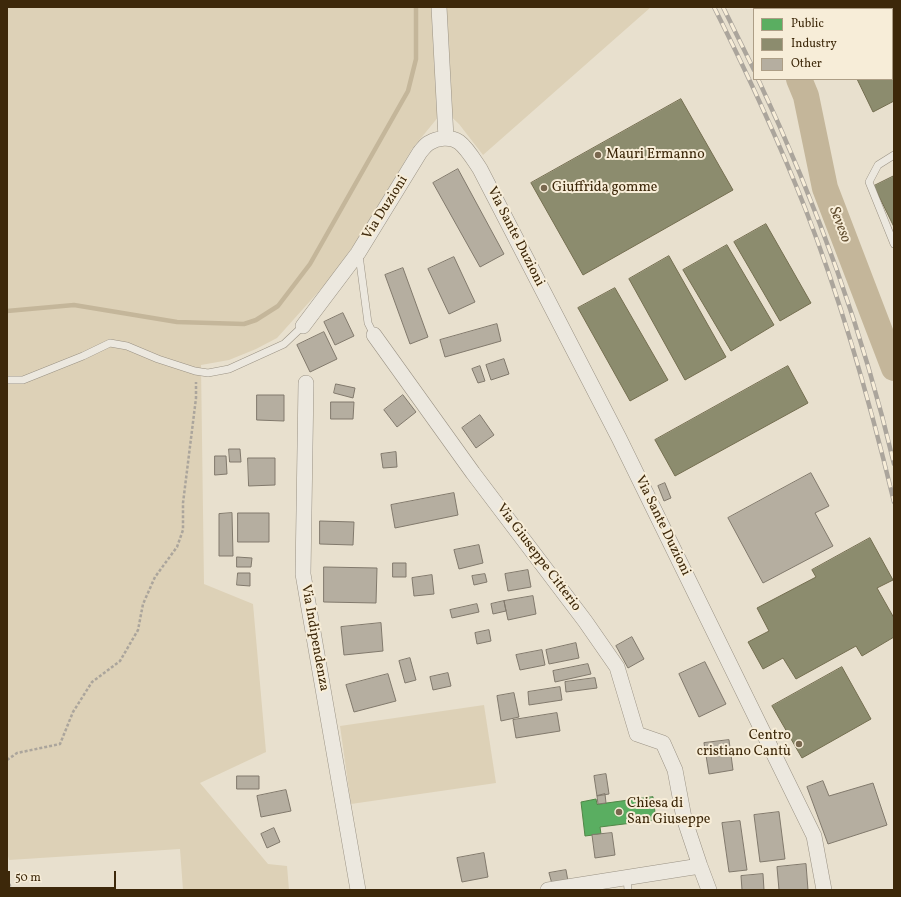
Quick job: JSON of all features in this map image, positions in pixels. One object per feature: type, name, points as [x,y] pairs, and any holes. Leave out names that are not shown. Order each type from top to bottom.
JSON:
[{"type":"street","points":[[440,7],[446,138]]},
{"type":"street","name":"Via Sante Duzioni","points":[[446,138],[453,138],[459,142],[480,169],[619,438],[814,836],[824,890]]},
{"type":"street","name":"Via Duzioni","points":[[303,326],[358,253],[420,152],[427,144],[438,139],[446,138]]},
{"type":"street","name":"Via Giuseppe Citterio","points":[[374,335],[473,473],[585,621],[617,667],[637,734],[662,743],[676,770],[684,818],[700,866]]},
{"type":"street","name":"Via Indipendenza","points":[[306,383],[304,574],[358,890]]},
{"type":"street","points":[[548,890],[628,884],[700,866],[709,890]]},
{"type":"lane","points":[[894,155],[878,165],[869,182],[894,244]]},
{"type":"lane","name":"Via Giuseppe Citterio","points":[[358,253],[368,323],[374,335]]},
{"type":"lane","points":[[7,380],[23,380],[83,356],[110,343],[127,346],[158,359],[195,371],[208,373],[229,369],[284,344],[303,326]]},
{"type":"path","points":[[7,760],[17,753],[60,744],[72,712],[92,682],[120,661],[138,630],[143,604],[155,577],[177,547],[183,530],[183,503],[196,398],[195,371]]},
{"type":"path","points":[[7,874],[11,890]]},
{"type":"shaded area","points":[[7,7],[651,7],[483,155],[459,124],[444,110],[412,149],[363,232],[329,280],[277,338],[256,349],[229,360],[201,365],[204,584],[253,604],[266,752],[200,783],[268,864],[287,866],[289,890],[183,890],[180,849],[9,860],[7,852]]},
{"type":"shaded area","points":[[484,705],[496,783],[351,804],[340,726]]},
{"type":"building: Public","name":"Chiesa di San Giuseppe","points":[[653,797],[656,820],[600,827],[601,834],[585,836],[581,802],[596,799],[597,804]]},
{"type":"building: Industry","points":[[894,7],[894,101],[873,112],[857,80],[893,80],[893,8],[824,8]]},
{"type":"building: Industry","points":[[681,99],[733,190],[583,275],[531,183]]},
{"type":"building: Industry","points":[[894,176],[894,227],[874,186]]},
{"type":"building: Industry","points":[[766,224],[811,303],[780,321],[734,242]]},
{"type":"building: Industry","points":[[727,245],[774,325],[731,351],[683,270]]},
{"type":"building: Industry","points":[[669,256],[726,357],[685,380],[629,279]]},
{"type":"building: Industry","points":[[615,288],[668,380],[630,401],[578,308]]},
{"type":"building: Industry","points":[[788,366],[808,403],[675,476],[655,440]]},
{"type":"building: Industry","points":[[870,538],[893,580],[877,588],[894,618],[894,637],[862,656],[856,646],[796,679],[783,658],[763,669],[748,642],[769,631],[757,608],[816,577],[812,570]]},
{"type":"building: Industry","points":[[842,667],[871,719],[802,758],[772,706]]},
{"type":"building: Other","points":[[458,169],[504,254],[480,267],[433,183]]},
{"type":"building: Other","points":[[454,257],[475,302],[449,314],[428,269]]},
{"type":"building: Other","points":[[403,268],[428,337],[410,344],[385,275]]},
{"type":"building: Other","points":[[343,313],[354,336],[335,345],[324,322]]},
{"type":"building: Other","points":[[497,324],[501,341],[445,357],[440,340]]},
{"type":"building: Other","points":[[324,332],[337,359],[310,372],[297,345]]},
{"type":"building: Other","points":[[504,359],[509,374],[491,380],[486,365]]},
{"type":"building: Other","points":[[480,366],[485,381],[478,383],[472,369]]},
{"type":"building: Other","points":[[336,384],[355,388],[353,398],[334,393]]},
{"type":"building: Other","points":[[257,395],[284,395],[284,421],[257,420]]},
{"type":"building: Other","points":[[403,395],[416,412],[397,427],[384,410]]},
{"type":"building: Other","points":[[331,402],[354,402],[353,419],[331,419]]},
{"type":"building: Other","points":[[480,415],[494,435],[476,448],[462,428]]},
{"type":"building: Other","points":[[229,449],[240,449],[241,462],[230,462]]},
{"type":"building: Other","points":[[396,452],[397,467],[383,468],[381,454]]},
{"type":"building: Other","points":[[215,456],[226,456],[227,474],[215,475]]},
{"type":"building: Other","points":[[248,458],[275,458],[275,485],[249,486]]},
{"type":"building: Other","points":[[811,473],[829,506],[815,513],[833,546],[763,583],[728,518]]},
{"type":"building: Other","points":[[665,483],[671,498],[664,501],[658,486]]},
{"type":"building: Other","points":[[454,493],[458,515],[395,528],[391,505]]},
{"type":"building: Other","points":[[232,513],[233,556],[219,556],[219,514]]},
{"type":"building: Other","points":[[238,513],[269,513],[269,542],[238,542]]},
{"type":"building: Other","points":[[320,521],[354,522],[353,545],[320,544]]},
{"type":"building: Other","points":[[479,545],[483,563],[459,569],[454,550]]},
{"type":"building: Other","points":[[237,557],[252,558],[251,567],[237,567]]},
{"type":"building: Other","points":[[393,563],[406,563],[406,577],[393,577]]},
{"type":"building: Other","points":[[324,567],[377,568],[376,603],[324,602]]},
{"type":"building: Other","points":[[528,570],[531,587],[508,591],[505,574]]},
{"type":"building: Other","points":[[238,573],[250,573],[250,586],[237,585]]},
{"type":"building: Other","points":[[485,574],[487,582],[474,585],[472,576]]},
{"type":"building: Other","points":[[432,575],[434,594],[414,596],[412,578]]},
{"type":"building: Other","points":[[533,596],[536,614],[508,620],[504,601]]},
{"type":"building: Other","points":[[504,601],[506,611],[493,614],[491,604]]},
{"type":"building: Other","points":[[477,604],[479,612],[452,618],[450,610]]},
{"type":"building: Other","points":[[381,623],[383,651],[344,655],[341,627]]},
{"type":"building: Other","points":[[489,630],[491,641],[477,644],[475,633]]},
{"type":"building: Other","points":[[632,637],[644,659],[628,668],[616,646]]},
{"type":"building: Other","points":[[576,643],[579,658],[549,664],[546,650]]},
{"type":"building: Other","points":[[542,650],[545,665],[520,670],[516,655]]},
{"type":"building: Other","points":[[410,658],[416,680],[405,683],[399,661]]},
{"type":"building: Other","points":[[705,662],[726,704],[699,717],[679,674]]},
{"type":"building: Other","points":[[588,664],[591,674],[555,682],[553,671]]},
{"type":"building: Other","points":[[448,673],[451,686],[433,690],[430,677]]},
{"type":"building: Other","points":[[388,674],[396,701],[354,712],[346,685]]},
{"type":"building: Other","points":[[595,678],[597,688],[566,692],[565,682]]},
{"type":"building: Other","points":[[560,687],[562,700],[529,705],[528,692]]},
{"type":"building: Other","points":[[514,693],[519,717],[501,721],[497,696]]},
{"type":"building: Other","points":[[557,713],[560,731],[516,738],[513,720]]},
{"type":"building: Other","points":[[729,740],[733,770],[709,774],[704,743]]},
{"type":"building: Other","points":[[606,774],[609,794],[597,796],[594,776]]},
{"type":"building: Other","points":[[237,776],[259,776],[259,789],[237,789]]},
{"type":"building: Other","points":[[823,781],[829,796],[873,783],[887,825],[828,844],[807,787]]},
{"type":"building: Other","points":[[286,790],[291,811],[261,817],[257,796]]},
{"type":"building: Other","points":[[605,794],[606,803],[598,804],[597,796]]},
{"type":"building: Other","points":[[779,812],[785,859],[760,862],[754,815]]},
{"type":"building: Other","points":[[740,821],[747,870],[729,872],[722,823]]},
{"type":"building: Other","points":[[274,828],[280,842],[267,848],[261,834]]},
{"type":"building: Other","points":[[612,833],[615,855],[595,858],[592,835]]},
{"type":"building: Other","points":[[484,853],[488,877],[462,882],[457,858]]},
{"type":"building: Other","points":[[806,864],[808,890],[779,890],[777,867]]},
{"type":"building: Other","points":[[566,870],[568,881],[552,884],[549,873]]},
{"type":"building: Other","points":[[763,874],[764,890],[742,890],[741,876]]},
{"type":"waterway","points":[[7,311],[74,305],[177,322],[244,324],[256,320],[278,306],[310,264],[408,91],[416,59],[416,7]]},
{"type":"waterway","name":"Seveso","points":[[799,80],[806,96],[825,188],[894,368]]},
{"type":"railway","points":[[714,7],[773,131],[805,208],[843,316],[875,427],[894,502]]},
{"type":"railway","points":[[723,7],[753,68]]},
{"type":"railway","points":[[758,80],[799,172],[836,268],[868,365],[894,464]]},
{"type":"place","name":"Mauri Ermanno","points":[[598,155]]},
{"type":"place","name":"Giuffrida gomme","points":[[544,188]]},
{"type":"place","name":"Centro cristiano Cantù","points":[[799,744]]},
{"type":"place","name":"Chiesa di San Giuseppe","points":[[619,812]]}]
